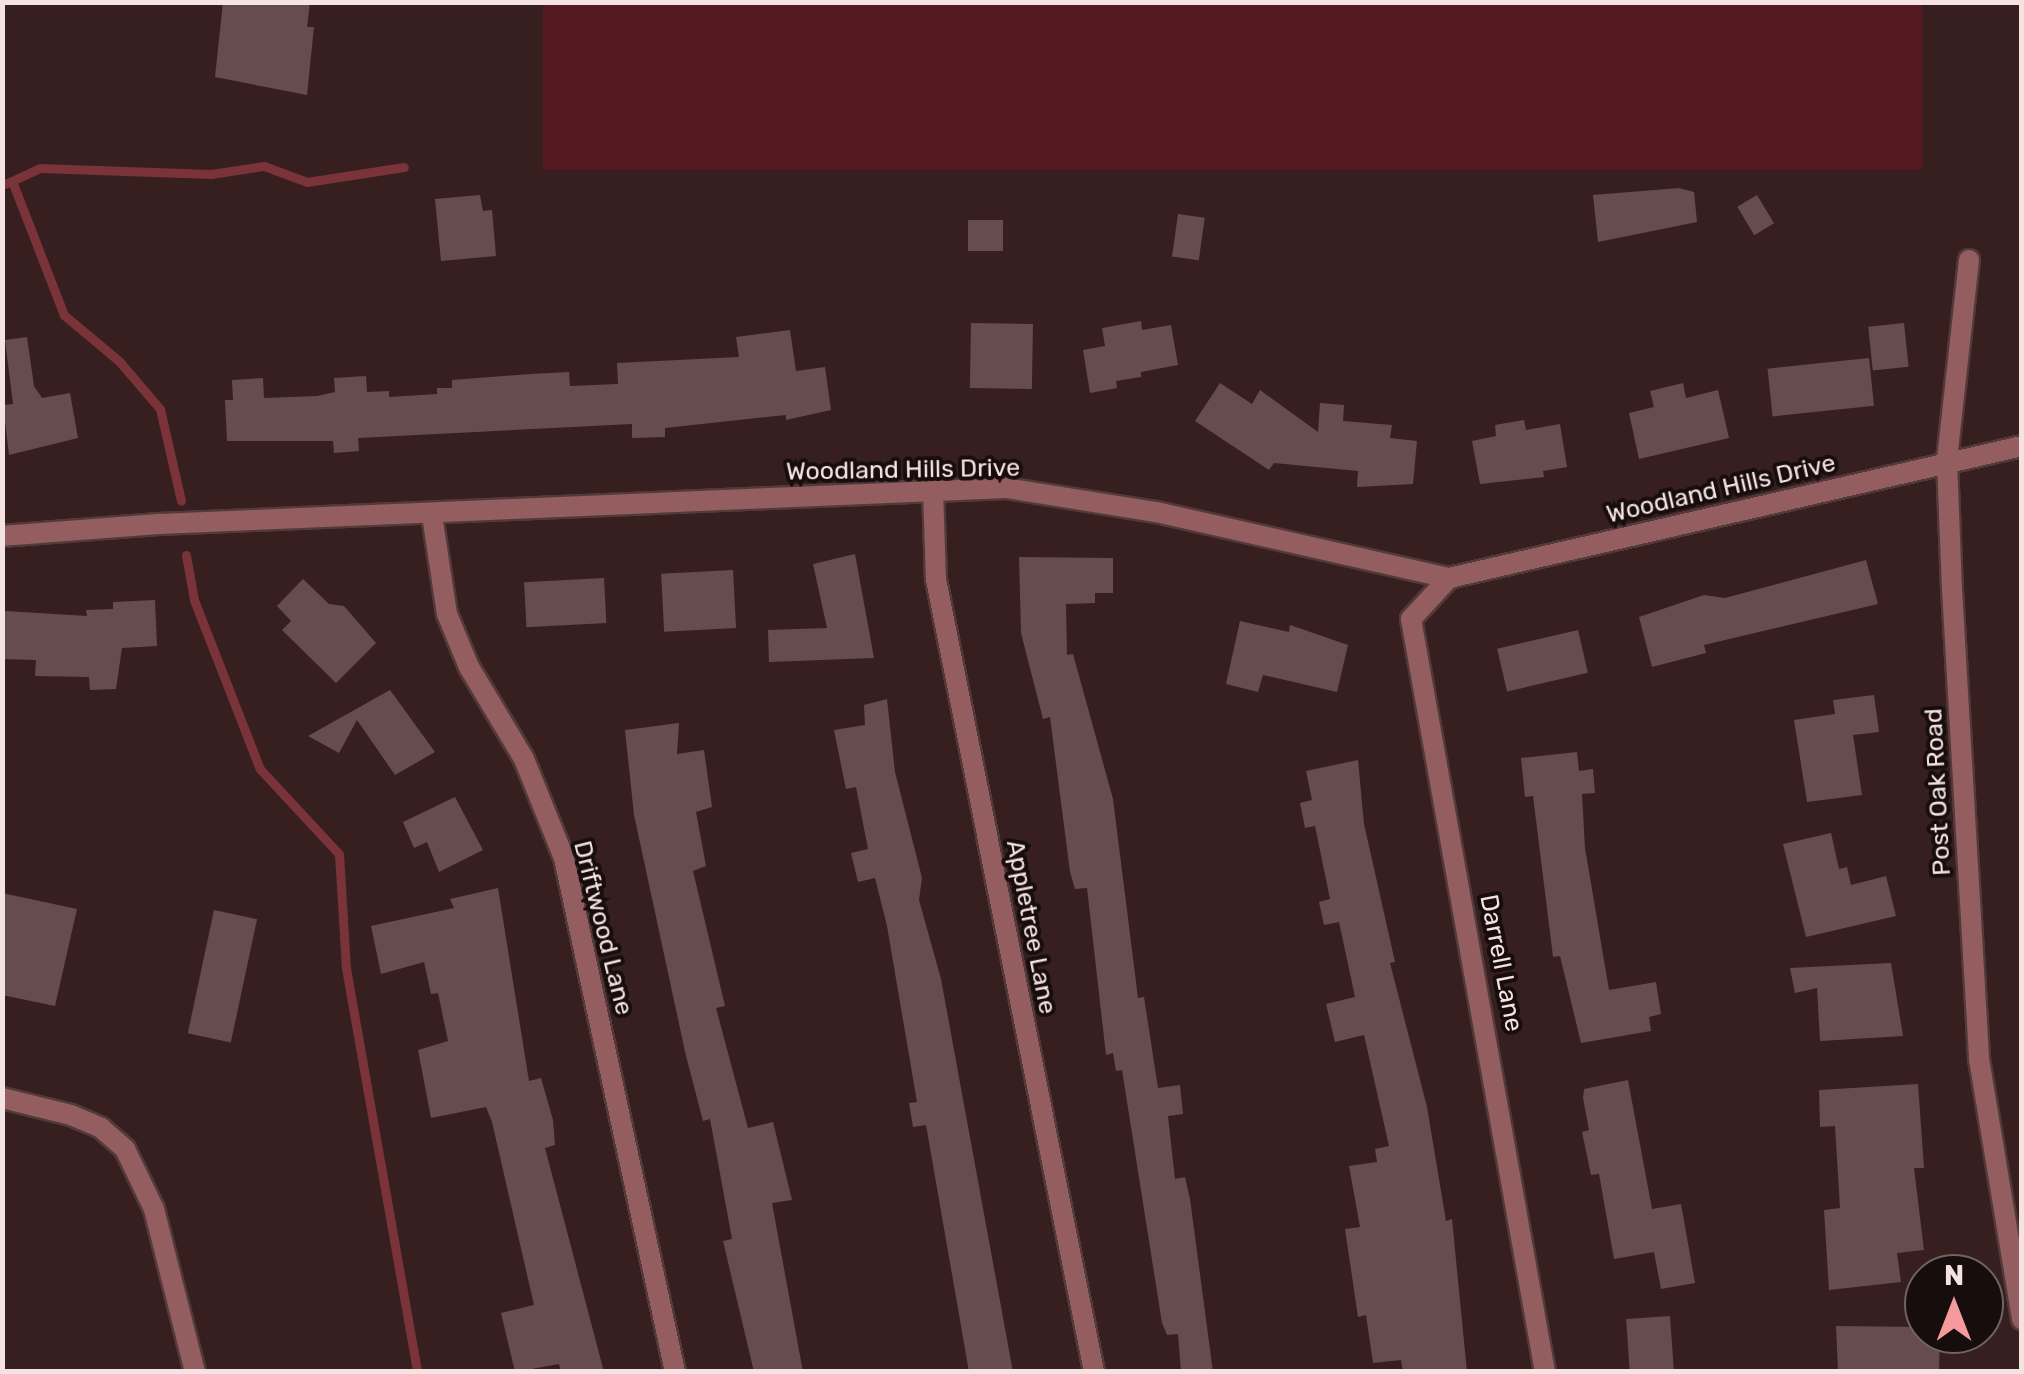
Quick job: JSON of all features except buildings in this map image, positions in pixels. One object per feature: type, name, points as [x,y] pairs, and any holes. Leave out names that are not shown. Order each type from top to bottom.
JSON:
[{"type":"street","name":"Post Oak Road","points":[[1970,260],[1947,460],[1978,1060],[2022,1319]]},
{"type":"street","name":"Woodland Hills Drive","points":[[2,536],[158,524],[432,516],[1006,488],[1079,498],[1449,578],[1947,460],[2022,446]]},
{"type":"street","name":"Appletree Lane","points":[[934,490],[936,579],[1094,1372]]},
{"type":"street","name":"Driftwood Lane","points":[[432,516],[447,614],[469,667],[524,759],[564,858],[675,1372]]},
{"type":"street","name":"Darrell Lane","points":[[1449,578],[1411,619],[1545,1372]]},
{"type":"street","points":[[2,1098],[71,1115],[102,1128],[125,1150],[154,1209],[195,1372]]},
{"type":"shaded area","points":[[543,3],[1922,3],[1922,169],[543,169]]},
{"type":"waterway","points":[[12,181],[40,168],[211,174],[264,166],[307,182],[404,167]]},
{"type":"waterway","points":[[2,185],[12,181],[64,315],[119,361],[160,409],[181,501]]},
{"type":"waterway","points":[[186,555],[194,600],[260,769],[339,854],[346,968],[417,1372]]}]
